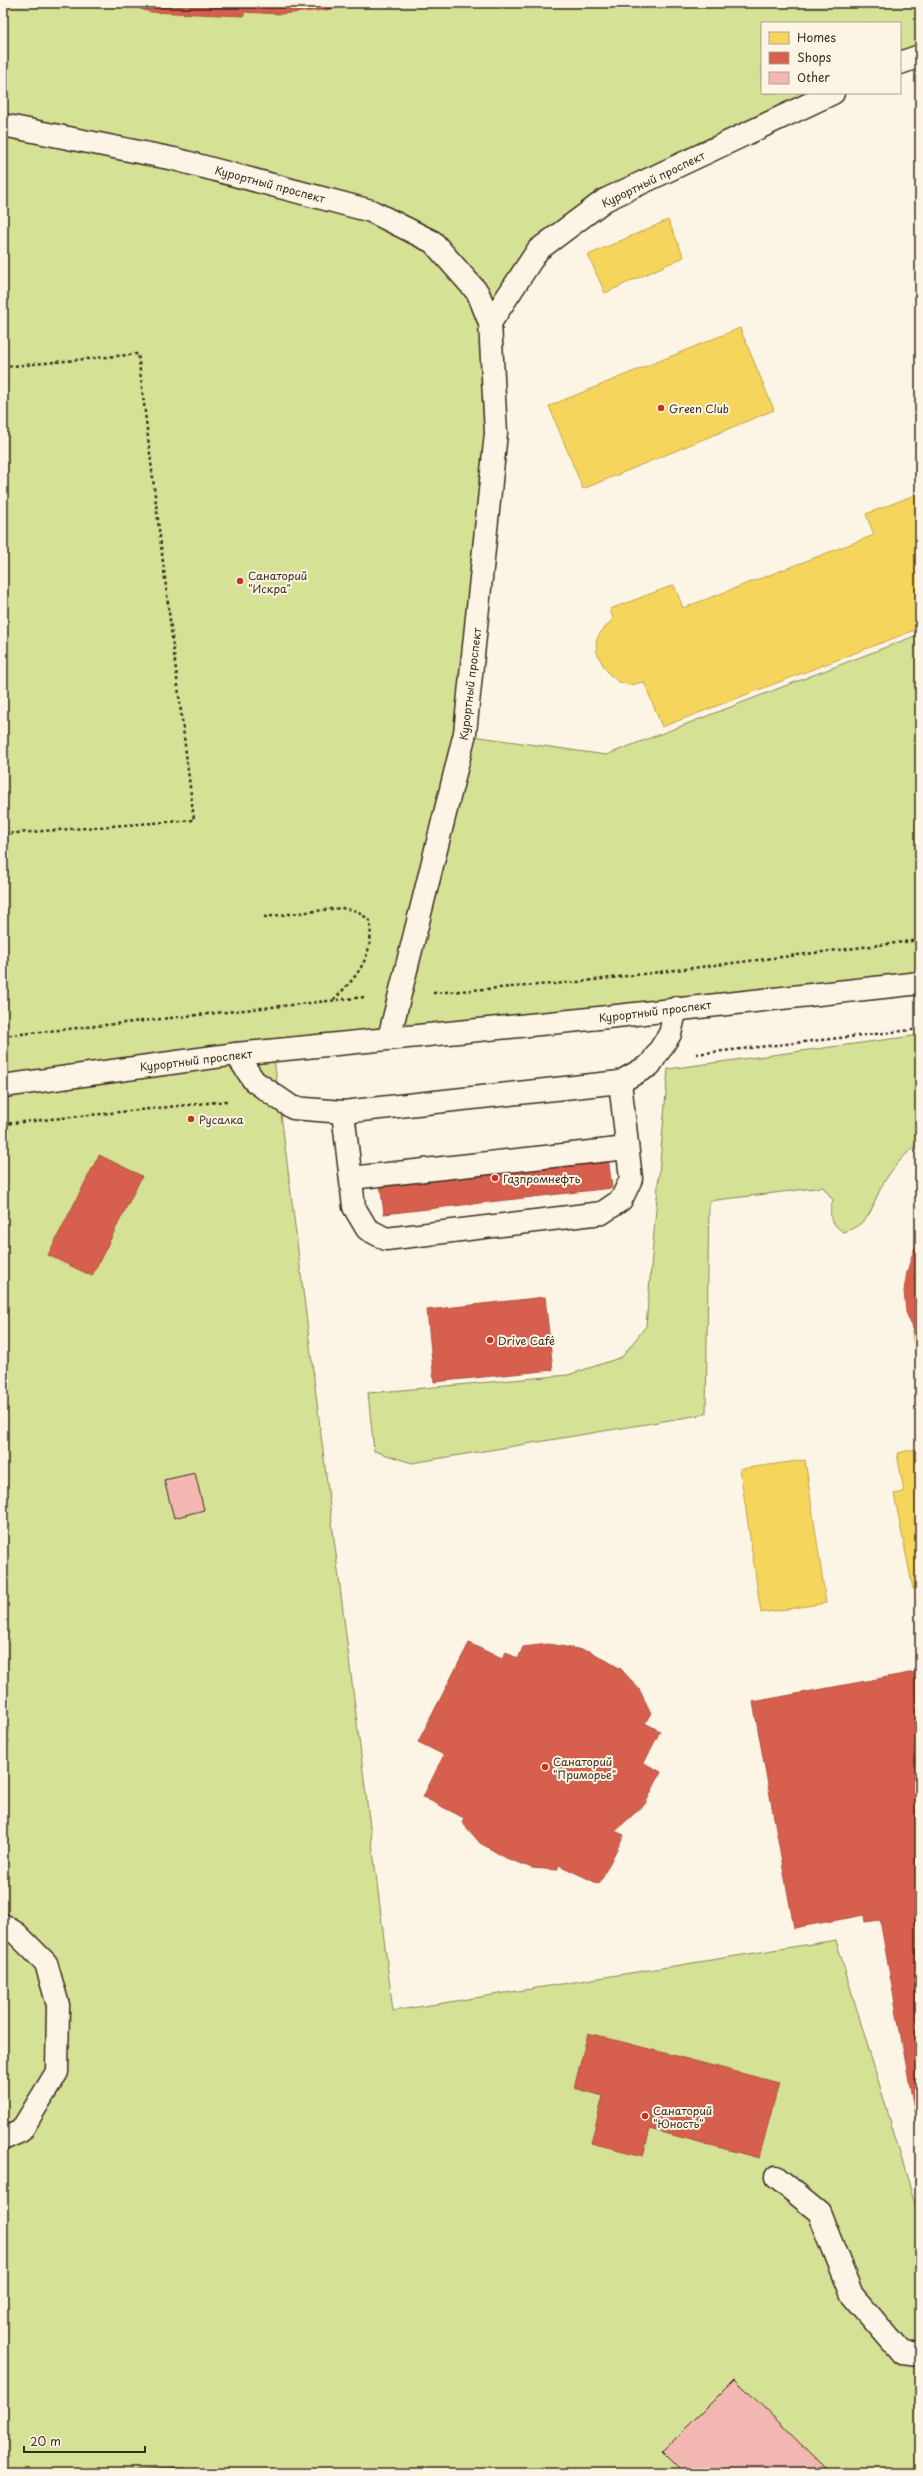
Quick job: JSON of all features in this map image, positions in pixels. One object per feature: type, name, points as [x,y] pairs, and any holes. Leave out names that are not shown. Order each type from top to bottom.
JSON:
[{"type":"street","points":[[901,63],[920,56]]},
{"type":"street","name":"Курортный проспект","points":[[490,323],[538,250],[605,200],[831,94]]},
{"type":"street","name":"Курортный проспект","points":[[3,125],[174,159],[371,211],[433,242],[478,293],[490,323],[496,432],[465,733],[389,1038]]},
{"type":"street","name":"Курортный проспект","points":[[3,1086],[236,1054],[580,1020],[676,1008],[920,983]]},
{"type":"street","points":[[236,1054],[254,1082],[293,1108],[343,1112],[620,1082],[650,1065],[670,1034],[676,1008]]},
{"type":"street","points":[[343,1112],[354,1207],[367,1229],[386,1239],[602,1213],[621,1200],[631,1178],[620,1082]]},
{"type":"street","points":[[351,1178],[627,1148]]},
{"type":"street","points":[[3,1925],[17,1934],[46,1963],[58,2006],[57,2072],[20,2131],[3,2139]]},
{"type":"street","points":[[776,2177],[819,2212],[852,2295],[902,2353],[920,2355]]},
{"type":"path","points":[[3,367],[138,354],[194,820],[3,834]]},
{"type":"path","points":[[264,917],[341,908],[358,911],[370,921],[372,936],[367,957],[353,981],[334,999]]},
{"type":"path","points":[[3,1036],[334,999],[400,996],[578,982],[920,940]]},
{"type":"green space","points":[[3,3],[920,3],[920,50],[901,58],[901,22],[761,22],[761,94],[823,94],[606,195],[490,312],[492,432],[473,736],[606,755],[920,634],[920,978],[272,1042],[393,2011],[836,1940],[920,2220],[920,2473],[3,2473]]},
{"type":"green space","points":[[920,1035],[920,1142],[910,1150],[890,1174],[881,1188],[871,1211],[861,1223],[854,1228],[843,1232],[835,1225],[831,1218],[833,1200],[823,1187],[709,1201],[706,1414],[412,1463],[374,1451],[368,1393],[568,1375],[622,1357],[646,1326],[668,1069]]},
{"type":"building: Homes","points":[[668,220],[684,257],[605,293],[588,255]]},
{"type":"building: Homes","name":"Green Club","points":[[740,328],[774,410],[583,489],[549,406]]},
{"type":"building: Homes","points":[[920,493],[920,628],[662,727],[644,682],[630,685],[619,682],[610,675],[603,665],[597,653],[596,641],[600,633],[613,619],[610,609],[674,585],[683,608],[874,535],[866,514]]},
{"type":"building: Homes","points":[[912,1331],[920,1346],[920,1378],[915,1354]]},
{"type":"building: Homes","points":[[920,1448],[920,1588],[913,1589],[894,1494],[904,1492],[897,1453]]},
{"type":"building: Homes","points":[[805,1460],[826,1603],[761,1613],[740,1469]]},
{"type":"building: Shops","points":[[123,3],[370,3],[325,10],[280,14],[244,12],[244,16],[150,12]]},
{"type":"building: Shops","name":"Газпромнефть","points":[[606,1141],[612,1188],[384,1214],[378,1168]]},
{"type":"building: Shops","points":[[99,1155],[142,1176],[92,1276],[48,1255]]},
{"type":"building: Shops","points":[[920,1239],[920,1346],[906,1312],[904,1291],[907,1272],[913,1252]]},
{"type":"building: Shops","name":"Drive Café","points":[[545,1297],[553,1370],[434,1382],[427,1310]]},
{"type":"building: Shops","name":"Санаторий \"Приморье\"","points":[[469,1643],[502,1659],[506,1652],[518,1659],[523,1647],[548,1644],[590,1651],[621,1669],[639,1689],[651,1713],[645,1723],[660,1731],[644,1763],[661,1772],[645,1804],[615,1831],[624,1835],[599,1884],[559,1865],[557,1870],[532,1868],[506,1858],[480,1843],[462,1822],[464,1818],[423,1797],[444,1755],[418,1742]]},
{"type":"building: Shops","points":[[920,1671],[920,2142],[880,1920],[865,1922],[864,1915],[794,1928],[753,1702]]},
{"type":"building: Shops","points":[[588,2033],[779,2083],[759,2158],[650,2129],[643,2156],[591,2143],[603,2096],[574,2088]]},
{"type":"building: Other","points":[[195,1473],[204,1510],[174,1518],[164,1480]]},
{"type":"building: Other","points":[[735,2379],[830,2473],[685,2473],[663,2451]]},
{"type":"building: Other","points":[[185,2468],[185,2473],[87,2473]]},
{"type":"place","name":"Green Club","points":[[661,408]]},
{"type":"place","name":"Санаторий \"Искра\"","points":[[240,581]]},
{"type":"place","name":"Русалка","points":[[191,1119]]},
{"type":"place","name":"Газпромнефть","points":[[495,1178]]},
{"type":"place","name":"Drive Café","points":[[490,1340]]},
{"type":"place","name":"Санаторий \"Приморье\"","points":[[545,1767]]},
{"type":"place","name":"Санаторий \"Юность\"","points":[[645,2116]]}]
